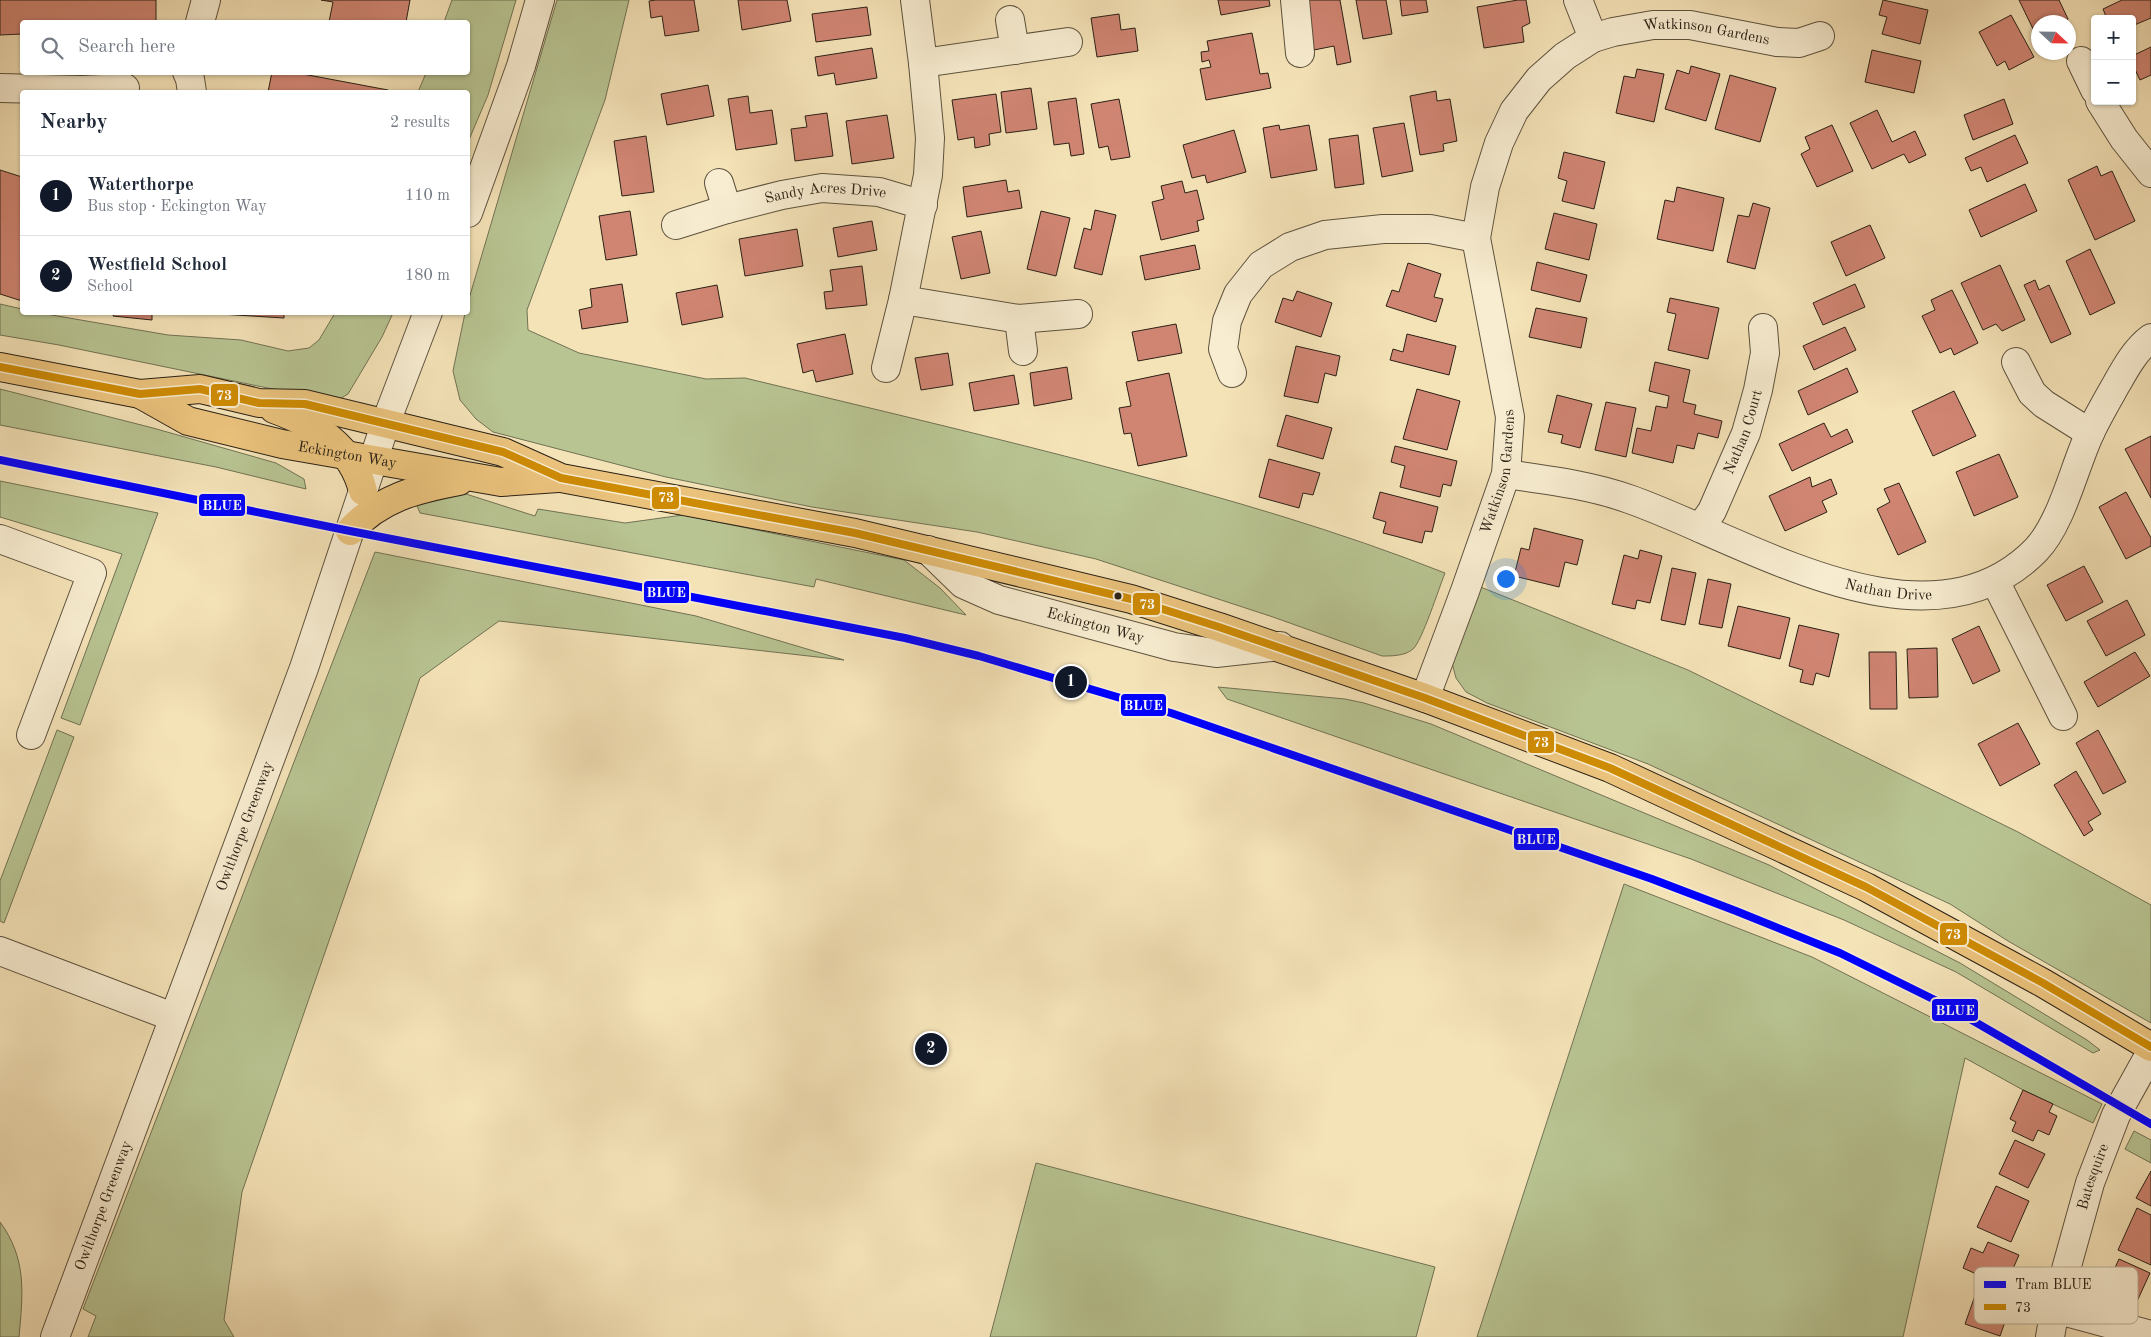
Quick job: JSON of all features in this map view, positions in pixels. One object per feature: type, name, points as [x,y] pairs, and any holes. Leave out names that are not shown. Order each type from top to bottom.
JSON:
[{"type":"main road","name":"Eckington Way","points":[[0,367],[140,394],[200,389],[259,403],[305,404],[386,422],[503,452],[561,478],[855,533],[928,550],[1131,599],[1280,646],[1610,768],[1866,887],[2051,988],[2151,1047]]},
{"type":"main road","name":"Eckington Way","points":[[140,394],[188,421],[282,444],[501,482],[561,478]]},
{"type":"main road","points":[[259,403],[297,417],[361,459]]},
{"type":"main road","points":[[350,531],[365,515],[403,495],[426,487],[475,478]]},
{"type":"street","points":[[201,20],[206,0]]},
{"type":"street","points":[[470,207],[521,66],[540,0]]},
{"type":"street","points":[[886,368],[903,300],[928,175],[930,138],[915,0]]},
{"type":"street","points":[[1295,0],[1300,53]]},
{"type":"street","points":[[1578,0],[1593,38]]},
{"type":"street","points":[[1010,20],[1015,50]]},
{"type":"street","name":"Watkinson Gardens","points":[[1424,698],[1466,591],[1506,474],[1510,417],[1476,238],[1485,187],[1499,143],[1514,111],[1538,80],[1565,56],[1593,38],[1613,32],[1653,26],[1690,25],[1778,42],[1799,43],[1820,36]]},
{"type":"street","points":[[923,63],[1068,42]]},
{"type":"street","points":[[2081,61],[2091,82]]},
{"type":"street","points":[[188,75],[192,90]]},
{"type":"street","points":[[0,88],[82,90],[127,84]]},
{"type":"street","points":[[2103,105],[2124,139],[2151,173]]},
{"type":"street","name":"Sandy Acres Drive","points":[[676,225],[723,196],[782,195],[822,188],[880,192],[923,205]]},
{"type":"street","points":[[1232,373],[1224,349],[1227,321],[1238,294],[1261,265],[1290,247],[1325,235],[1383,229],[1430,229],[1476,238]]},
{"type":"street","points":[[903,300],[1019,319],[1078,314]]},
{"type":"street","name":"Owlthorpe Greenway","points":[[55,1337],[301,677],[363,491],[361,459],[386,422],[427,315]]},
{"type":"street","points":[[1019,319],[1023,351]]},
{"type":"street","name":"Nathan Court","points":[[1700,528],[1712,511],[1746,433],[1758,390],[1765,353],[1763,328]]},
{"type":"street","name":"Nathan Drive","points":[[1506,474],[1542,479],[1628,498],[1820,577],[1872,590],[1916,595],[1957,592],[1995,581],[2037,549],[2050,530],[2090,433],[2128,364],[2144,342],[2151,338]]},
{"type":"street","points":[[2016,362],[2032,393],[2044,404],[2090,433]]},
{"type":"street","points":[[0,539],[92,573],[31,735]]},
{"type":"street","points":[[1995,581],[2063,716]]},
{"type":"street","points":[[0,951],[174,1017]]},
{"type":"street","name":"Batesquire","points":[[2066,1267],[2090,1183],[2113,1122],[2151,1052]]},
{"type":"street","name":"Batesquire","points":[[2050,1337],[2052,1324]]},
{"type":"street","points":[[2110,1324],[2151,1335]]},
{"type":"green space","points":[[452,0],[516,0],[488,95],[470,137],[470,90],[419,90],[425,75],[470,75],[470,20],[445,20]]},
{"type":"green space","points":[[557,0],[629,0],[605,100],[527,310],[528,330],[579,353],[706,379],[745,378],[1159,481],[1242,504],[1365,543],[1445,573],[1417,644],[1410,651],[1402,654],[1382,656],[1273,617],[1096,559],[977,532],[812,507],[666,477],[493,432],[476,419],[460,400],[453,371],[465,315],[470,315],[470,295]]},
{"type":"green space","points":[[0,304],[20,309],[20,315],[52,315],[168,335],[241,340],[288,351],[309,348],[319,340],[334,315],[392,315],[382,337],[348,394],[338,400],[321,399],[59,345],[0,335]]},
{"type":"green space","points":[[0,389],[153,428],[276,463],[304,479],[306,489],[216,467],[0,425]]},
{"type":"green space","points":[[0,481],[158,513],[80,725],[61,718],[122,554],[0,517]]},
{"type":"green space","points":[[434,493],[466,494],[535,516],[538,509],[625,523],[683,515],[904,560],[940,588],[966,615],[816,579],[814,587],[420,513],[415,501]]},
{"type":"green space","points":[[375,552],[696,616],[844,660],[499,621],[420,678],[242,1192],[224,1320],[234,1337],[88,1337],[96,1316],[83,1309]]},
{"type":"green space","points":[[1478,586],[1688,670],[2018,832],[2151,905],[2151,1023],[2008,941],[1950,904],[1648,764],[1487,703],[1466,692],[1456,678],[1451,659]]},
{"type":"green space","points":[[1218,687],[1345,699],[1431,724],[1769,865],[1960,963],[2087,1040],[2100,1050],[2093,1053],[1956,972],[1844,920],[1691,859],[1227,699]]},
{"type":"green space","points":[[57,730],[74,737],[4,923],[0,921],[0,881]]},
{"type":"green space","points":[[1624,884],[1812,957],[2102,1104],[2093,1123],[2023,1090],[1965,1058],[1903,1337],[1477,1337]]},
{"type":"green space","points":[[2134,1131],[2151,1140],[2151,1163],[2125,1149]]},
{"type":"green space","points":[[1036,1163],[1435,1267],[1416,1337],[990,1337]]},
{"type":"green space","points":[[0,1222],[9,1236],[19,1263],[22,1306],[19,1337],[0,1337]]},
{"type":"building","points":[[0,0],[156,0],[156,20],[20,20],[20,34],[0,35]]},
{"type":"building","points":[[321,0],[410,0],[406,20],[329,20],[333,2]]},
{"type":"building","points":[[694,0],[699,31],[665,36],[662,16],[651,18],[649,1]]},
{"type":"building","points":[[738,0],[787,0],[791,21],[742,30]]},
{"type":"building","points":[[1218,0],[1269,0],[1270,6],[1221,15]]},
{"type":"building","points":[[1305,0],[1340,0],[1351,62],[1337,65],[1334,46],[1314,50]]},
{"type":"building","points":[[1356,0],[1386,0],[1392,34],[1363,39]]},
{"type":"building","points":[[1400,0],[1426,0],[1428,12],[1402,16]]},
{"type":"building","points":[[1526,0],[1530,23],[1522,27],[1524,42],[1484,48],[1477,7]]},
{"type":"building","points":[[1883,0],[1928,10],[1920,44],[1882,34],[1887,17],[1879,15]]},
{"type":"building","points":[[2019,0],[2059,0],[2066,15],[2031,15],[2031,25]]},
{"type":"building","points":[[2122,0],[2151,0],[2151,18],[2136,24],[2136,15],[2105,15],[2103,9]]},
{"type":"building","points":[[867,7],[871,35],[816,42],[812,14]]},
{"type":"building","points":[[1119,14],[1121,30],[1135,28],[1138,51],[1097,57],[1091,18]]},
{"type":"building","points":[[2011,15],[2031,52],[2031,59],[2009,70],[2005,61],[1997,66],[1979,32]]},
{"type":"building","points":[[1252,33],[1260,74],[1268,73],[1271,88],[1206,100],[1200,69],[1211,67],[1209,60],[1202,62],[1201,52],[1209,51],[1207,41]]},
{"type":"building","points":[[2151,47],[2151,75],[2140,80],[2136,72],[2136,54]]},
{"type":"building","points":[[872,48],[877,78],[836,85],[834,73],[818,76],[815,57]]},
{"type":"building","points":[[1872,50],[1921,61],[1914,93],[1865,82]]},
{"type":"building","points":[[1691,66],[1720,74],[1706,121],[1665,109],[1677,70],[1689,74]]},
{"type":"building","points":[[1637,69],[1664,74],[1654,122],[1616,113],[1624,76],[1635,78]]},
{"type":"building","points":[[271,75],[308,75],[388,90],[268,90]]},
{"type":"building","points":[[1730,75],[1776,88],[1760,142],[1715,129]]},
{"type":"building","points":[[708,85],[714,116],[667,125],[661,94]]},
{"type":"building","points":[[1031,88],[1037,129],[1006,133],[1001,92]]},
{"type":"building","points":[[1436,91],[1437,101],[1450,99],[1457,141],[1443,144],[1444,151],[1420,155],[1410,96]]},
{"type":"building","points":[[996,94],[1001,132],[989,134],[990,145],[975,148],[974,137],[958,140],[952,100]]},
{"type":"building","points":[[748,96],[750,113],[772,110],[777,144],[736,150],[728,99]]},
{"type":"building","points":[[1076,98],[1084,154],[1071,156],[1069,143],[1054,145],[1048,102]]},
{"type":"building","points":[[1119,99],[1130,157],[1111,160],[1108,146],[1099,148],[1091,104]]},
{"type":"building","points":[[2004,99],[2013,124],[1973,140],[1964,115]]},
{"type":"building","points":[[1877,110],[1892,142],[1915,131],[1926,155],[1909,163],[1904,154],[1872,169],[1850,123]]},
{"type":"building","points":[[827,113],[833,156],[795,161],[791,129],[807,127],[805,116]]},
{"type":"building","points":[[887,115],[894,158],[852,164],[846,121]]},
{"type":"building","points":[[1404,123],[1413,171],[1382,177],[1373,128]]},
{"type":"building","points":[[1279,125],[1280,130],[1309,125],[1317,170],[1271,178],[1263,128]]},
{"type":"building","points":[[1832,125],[1853,171],[1817,187],[1801,154],[1810,149],[1805,137]]},
{"type":"building","points":[[1234,130],[1246,172],[1207,183],[1205,175],[1192,178],[1183,145]]},
{"type":"building","points":[[1358,135],[1364,184],[1335,188],[1329,139]]},
{"type":"building","points":[[2015,135],[2028,163],[1987,182],[1981,167],[1971,171],[1965,158]]},
{"type":"building","points":[[646,136],[654,192],[622,196],[614,141]]},
{"type":"building","points":[[1564,152],[1605,162],[1594,209],[1562,201],[1567,181],[1558,178]]},
{"type":"building","points":[[2097,166],[2101,176],[2112,171],[2135,221],[2095,240],[2068,180]]},
{"type":"building","points":[[0,170],[20,176],[20,300],[0,294]]},
{"type":"building","points":[[1006,180],[1008,192],[1019,190],[1022,208],[967,217],[963,187]]},
{"type":"building","points":[[1182,181],[1185,193],[1197,190],[1204,219],[1197,221],[1199,231],[1161,240],[1152,202],[1164,199],[1161,186]]},
{"type":"building","points":[[2025,184],[2037,211],[1981,237],[1969,210]]},
{"type":"building","points":[[1677,187],[1724,198],[1713,251],[1657,239],[1665,200],[1674,202]]},
{"type":"building","points":[[1753,203],[1770,208],[1755,269],[1727,262],[1738,215],[1749,217]]},
{"type":"building","points":[[1095,210],[1116,215],[1102,275],[1074,268],[1084,228],[1091,230]]},
{"type":"building","points":[[630,211],[637,255],[606,260],[599,216]]},
{"type":"building","points":[[1041,211],[1070,218],[1056,276],[1027,269]]},
{"type":"building","points":[[1554,213],[1597,224],[1589,260],[1545,249]]},
{"type":"building","points":[[872,221],[877,250],[838,257],[833,228]]},
{"type":"building","points":[[1870,225],[1885,258],[1846,276],[1831,242]]},
{"type":"building","points":[[797,229],[803,266],[745,276],[739,239]]},
{"type":"building","points":[[981,231],[990,273],[961,279],[952,237]]},
{"type":"building","points":[[1195,245],[1200,269],[1145,280],[1140,256]]},
{"type":"building","points":[[2090,249],[2115,303],[2090,315],[2066,261]]},
{"type":"building","points":[[1537,262],[1587,275],[1580,302],[1531,290]]},
{"type":"building","points":[[1408,263],[1441,274],[1434,297],[1443,299],[1436,322],[1386,306],[1392,290],[1399,292]]},
{"type":"building","points":[[2000,265],[2025,320],[2002,331],[1996,324],[1983,330],[1961,283]]},
{"type":"building","points":[[862,266],[867,305],[826,309],[824,292],[833,291],[830,270]]},
{"type":"building","points":[[2035,280],[2039,290],[2049,285],[2071,334],[2051,343],[2024,285]]},
{"type":"building","points":[[622,284],[628,322],[582,329],[579,310],[592,307],[590,289]]},
{"type":"building","points":[[1855,284],[1865,307],[1823,325],[1813,303]]},
{"type":"building","points":[[717,285],[723,317],[682,325],[676,293]]},
{"type":"building","points":[[1952,290],[1978,343],[1954,355],[1951,348],[1940,353],[1922,316],[1935,310],[1931,300]]},
{"type":"building","points":[[1297,291],[1332,303],[1321,337],[1275,322],[1283,298],[1293,301]]},
{"type":"building","points":[[1670,298],[1719,308],[1708,359],[1668,350],[1676,314],[1667,312]]},
{"type":"building","points":[[1536,308],[1587,318],[1581,348],[1529,337]]},
{"type":"building","points":[[152,315],[152,320],[113,316]]},
{"type":"building","points":[[236,315],[284,315],[284,318]]},
{"type":"building","points":[[1176,324],[1182,353],[1138,361],[1132,332]]},
{"type":"building","points":[[1845,327],[1856,350],[1814,370],[1803,346]]},
{"type":"building","points":[[845,334],[853,374],[816,382],[813,370],[803,373],[797,344]]},
{"type":"building","points":[[1407,334],[1456,346],[1449,375],[1390,360],[1393,349],[1403,352]]},
{"type":"building","points":[[1296,346],[1340,356],[1336,376],[1325,373],[1318,403],[1284,396]]},
{"type":"building","points":[[948,353],[953,385],[921,390],[915,358]]},
{"type":"building","points":[[1655,362],[1690,370],[1683,402],[1696,405],[1694,414],[1722,421],[1718,438],[1698,433],[1694,449],[1677,445],[1673,463],[1632,453],[1637,428],[1651,431],[1656,406],[1667,408],[1669,396],[1649,391]]},
{"type":"building","points":[[1067,367],[1072,399],[1034,406],[1030,373]]},
{"type":"building","points":[[1847,368],[1858,392],[1808,415],[1798,391]]},
{"type":"building","points":[[1169,373],[1187,456],[1138,466],[1131,433],[1124,434],[1119,408],[1131,406],[1126,382]]},
{"type":"building","points":[[1014,375],[1019,404],[974,411],[969,383]]},
{"type":"building","points":[[1417,389],[1460,401],[1447,450],[1403,439]]},
{"type":"building","points":[[1954,391],[1976,436],[1933,456],[1912,411]]},
{"type":"building","points":[[1557,395],[1592,404],[1580,448],[1561,443],[1563,435],[1548,432]]},
{"type":"building","points":[[1606,402],[1636,408],[1626,457],[1595,450]]},
{"type":"building","points":[[1286,415],[1332,428],[1323,459],[1277,446]]},
{"type":"building","points":[[1824,423],[1831,437],[1847,429],[1853,442],[1792,471],[1779,444]]},
{"type":"building","points":[[2151,436],[2151,498],[2125,449]]},
{"type":"building","points":[[1395,446],[1457,461],[1451,486],[1443,484],[1440,497],[1400,487],[1405,466],[1391,462]]},
{"type":"building","points":[[1999,454],[2018,497],[1974,516],[1956,472]]},
{"type":"building","points":[[1269,459],[1320,473],[1313,495],[1303,493],[1299,508],[1259,497]]},
{"type":"building","points":[[1810,477],[1812,487],[1831,479],[1837,494],[1822,501],[1827,512],[1785,531],[1769,496]]},
{"type":"building","points":[[1899,483],[1926,542],[1898,555],[1877,509],[1890,502],[1884,489]]},
{"type":"building","points":[[1380,492],[1438,507],[1432,532],[1425,531],[1422,543],[1383,533],[1386,522],[1373,518]]},
{"type":"building","points":[[2126,492],[2151,538],[2151,546],[2126,559],[2099,507]]},
{"type":"building","points":[[1534,528],[1583,540],[1577,565],[1565,562],[1559,587],[1514,576],[1521,548],[1529,550]]},
{"type":"building","points":[[1640,550],[1662,556],[1650,603],[1637,600],[1635,609],[1612,604],[1624,555],[1638,559]]},
{"type":"building","points":[[2084,566],[2103,602],[2066,621],[2047,585]]},
{"type":"building","points":[[1672,568],[1696,573],[1685,625],[1661,620]]},
{"type":"building","points":[[1708,579],[1731,584],[1722,628],[1699,624]]},
{"type":"building","points":[[2127,600],[2145,635],[2106,656],[2087,621]]},
{"type":"building","points":[[1738,606],[1790,618],[1780,659],[1728,646]]},
{"type":"building","points":[[1799,625],[1839,634],[1829,677],[1816,673],[1813,685],[1800,682],[1803,670],[1789,666]]},
{"type":"building","points":[[1979,626],[2000,671],[1973,684],[1952,639]]},
{"type":"building","points":[[1937,648],[1938,697],[1909,698],[1907,649]]},
{"type":"building","points":[[1869,652],[1896,652],[1897,709],[1870,709]]},
{"type":"building","points":[[2135,652],[2150,676],[2098,707],[2084,682]]},
{"type":"building","points":[[2018,723],[2040,764],[2000,786],[1978,744]]},
{"type":"building","points":[[2098,730],[2126,782],[2103,794],[2076,743]]},
{"type":"building","points":[[2076,771],[2101,814],[2088,822],[2093,830],[2084,836],[2054,785]]},
{"type":"building","points":[[2023,1090],[2053,1104],[2049,1112],[2057,1116],[2049,1135],[2038,1130],[2033,1141],[2012,1131],[2016,1122],[2010,1119]]},
{"type":"building","points":[[2015,1140],[2045,1154],[2028,1188],[1999,1174]]},
{"type":"building","points":[[2151,1171],[2151,1206],[2136,1198]]},
{"type":"building","points":[[1996,1186],[2029,1201],[2011,1242],[1977,1227]]},
{"type":"building","points":[[2137,1208],[2151,1215],[2151,1265],[2118,1250]]},
{"type":"building","points":[[1988,1242],[2019,1255],[2014,1267],[1974,1267],[1974,1273],[1963,1268],[1971,1248],[1983,1253]]},
{"type":"building","points":[[2119,1259],[2137,1267],[2115,1267]]},
{"type":"building","points":[[2138,1268],[2150,1273],[2138,1299]]},
{"type":"building","points":[[1974,1298],[1974,1324],[2004,1324],[2000,1336],[1965,1324]]},
{"type":"tram line","name":"BLUE","points":[[0,460],[350,531],[905,638],[979,656],[1171,713],[1652,879],[1840,953],[1951,1008],[2151,1124]]},
{"type":"transit line","name":"73","points":[[0,367],[140,394],[200,389],[259,403],[305,404],[503,452],[561,478],[855,533],[1131,599],[1219,627],[1425,698],[1610,768],[1866,887],[2043,983],[2151,1047]]},
{"type":"place","name":"Waterthorpe","points":[[1071,682]]},
{"type":"place","name":"Westfield School","points":[[931,1049]]}]
